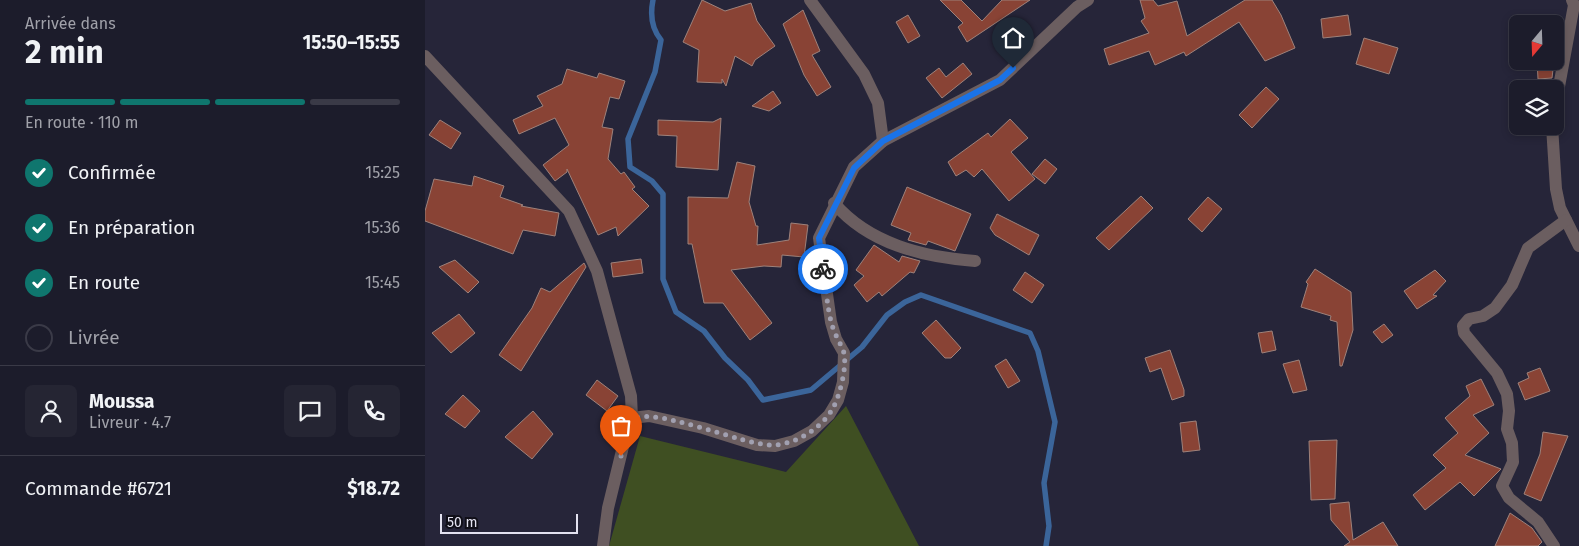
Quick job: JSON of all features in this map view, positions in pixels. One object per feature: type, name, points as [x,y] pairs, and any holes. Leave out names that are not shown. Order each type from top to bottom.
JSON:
[{"type":"street","points":[[810,0],[864,74],[878,103],[883,141]]},
{"type":"street","points":[[632,418],[649,416],[703,428],[757,445],[775,446],[793,441],[812,431],[829,415],[838,400],[843,382],[844,353],[836,339],[831,322],[819,238],[834,203],[854,168],[883,141],[1000,80],[1074,3],[1088,0]]},
{"type":"street","points":[[1560,80],[1574,5],[1572,0]]},
{"type":"street","points":[[425,56],[569,211],[597,271],[631,396],[632,418],[629,422],[608,508],[603,546]]},
{"type":"street","points":[[1553,135],[1556,189],[1560,208],[1579,246]]},
{"type":"street","points":[[834,203],[856,225],[889,243],[929,255],[975,260]]},
{"type":"street","points":[[1554,546],[1538,522],[1509,498],[1502,486],[1513,462],[1512,442],[1507,429],[1509,411],[1507,394],[1497,373],[1465,332],[1463,326],[1469,319],[1483,316],[1495,308],[1512,285],[1528,248],[1566,220]]},
{"type":"green space","points":[[846,406],[919,546],[609,546],[640,436],[786,472]]},
{"type":"building","points":[[702,0],[725,11],[751,3],[757,21],[775,46],[755,60],[752,66],[735,56],[726,86],[722,79],[722,83],[697,82],[699,50],[683,42]]},
{"type":"building","points":[[940,0],[961,0],[982,21],[1002,0],[1030,0],[967,42],[958,27],[963,23]]},
{"type":"building","points":[[1140,0],[1153,0],[1158,6],[1177,1],[1187,36],[1245,0],[1272,0],[1281,15],[1295,48],[1265,61],[1239,22],[1186,56],[1184,52],[1155,65],[1149,51],[1109,65],[1104,49],[1149,33],[1141,21],[1145,18]]},
{"type":"building","points":[[803,10],[820,51],[812,55],[831,87],[817,96],[804,75],[783,24]]},
{"type":"building","points":[[908,15],[920,36],[908,43],[896,22]]},
{"type":"building","points":[[1348,15],[1351,35],[1323,38],[1321,19]]},
{"type":"building","points":[[1014,31],[1025,40],[1016,52],[1005,44]]},
{"type":"building","points":[[1364,38],[1398,48],[1389,74],[1356,64]]},
{"type":"building","points":[[963,63],[972,74],[942,98],[926,78],[939,68],[946,77]]},
{"type":"building","points":[[567,69],[597,78],[599,73],[625,81],[619,99],[610,97],[602,127],[613,129],[608,159],[621,174],[624,172],[635,187],[632,189],[649,206],[618,236],[616,227],[598,235],[567,169],[567,172],[555,181],[543,165],[569,145],[555,118],[519,134],[513,120],[543,106],[537,96],[562,84]]},
{"type":"building","points":[[1538,70],[1553,70],[1552,78],[1538,79]]},
{"type":"building","points":[[1266,87],[1279,99],[1252,128],[1239,115]]},
{"type":"building","points":[[773,91],[781,103],[769,111],[752,106]]},
{"type":"building","points":[[721,118],[718,170],[676,167],[677,136],[658,135],[658,120],[713,122]]},
{"type":"building","points":[[1010,119],[1028,138],[1011,152],[1035,179],[1009,201],[982,169],[974,177],[966,170],[956,176],[948,162],[988,133],[991,137]]},
{"type":"building","points":[[440,120],[461,133],[451,149],[429,135]]},
{"type":"building","points":[[1045,159],[1057,169],[1045,184],[1032,174]]},
{"type":"building","points":[[737,162],[755,166],[749,202],[756,226],[758,226],[757,245],[789,240],[791,223],[808,225],[804,257],[782,255],[781,267],[764,266],[731,270],[772,323],[750,340],[723,303],[704,303],[692,244],[688,244],[688,197],[728,198]]},
{"type":"building","points":[[474,176],[504,186],[500,197],[523,205],[521,206],[559,213],[555,236],[523,230],[513,254],[425,221],[425,211],[434,179],[472,186]]},
{"type":"building","points":[[907,187],[971,214],[955,251],[928,241],[926,245],[908,240],[911,233],[891,225]]},
{"type":"building","points":[[1141,196],[1153,208],[1109,250],[1096,238]]},
{"type":"building","points":[[1208,197],[1222,209],[1202,232],[1188,219]]},
{"type":"building","points":[[997,214],[1039,235],[1029,255],[995,235],[990,228]]},
{"type":"building","points":[[874,245],[899,262],[902,256],[920,261],[914,273],[910,272],[882,296],[879,292],[867,302],[854,285],[864,276],[856,270]]},
{"type":"building","points":[[641,259],[643,273],[613,277],[611,263]]},
{"type":"building","points":[[455,260],[479,282],[468,293],[439,267]]},
{"type":"building","points":[[584,263],[586,267],[521,371],[499,355],[532,308],[541,288],[550,292]]},
{"type":"building","points":[[1315,269],[1351,292],[1353,330],[1342,366],[1340,366],[1337,322],[1330,320],[1331,316],[1301,307],[1308,284],[1306,282]]},
{"type":"building","points":[[1435,270],[1446,281],[1433,295],[1437,296],[1417,309],[1404,291]]},
{"type":"building","points":[[1025,272],[1044,285],[1032,303],[1013,290]]},
{"type":"building","points":[[459,314],[475,333],[451,353],[432,333]]},
{"type":"building","points":[[936,320],[961,348],[951,358],[945,358],[922,333]]},
{"type":"building","points":[[1384,324],[1393,335],[1382,343],[1373,332]]},
{"type":"building","points":[[1272,331],[1276,350],[1262,353],[1258,333]]},
{"type":"building","points":[[1170,350],[1184,390],[1184,396],[1172,400],[1161,368],[1150,372],[1145,358]]},
{"type":"building","points":[[1006,359],[1020,381],[1008,388],[995,366]]},
{"type":"building","points":[[1299,360],[1307,390],[1293,393],[1283,364]]},
{"type":"building","points":[[1540,368],[1550,391],[1525,400],[1518,383],[1529,378],[1527,373]]},
{"type":"building","points":[[1481,379],[1494,405],[1473,415],[1489,433],[1465,455],[1501,469],[1474,496],[1460,482],[1425,510],[1413,495],[1446,468],[1433,455],[1458,433],[1445,418],[1470,396],[1466,386]]},
{"type":"building","points":[[597,380],[618,396],[607,411],[586,395]]},
{"type":"building","points":[[463,395],[480,411],[465,428],[445,414]]},
{"type":"building","points":[[533,411],[553,434],[532,459],[505,437]]},
{"type":"building","points":[[1196,421],[1200,450],[1183,452],[1180,423]]},
{"type":"building","points":[[1543,432],[1568,436],[1541,501],[1524,494],[1540,454]]},
{"type":"building","points":[[1337,440],[1335,499],[1311,500],[1309,441]]},
{"type":"building","points":[[1349,502],[1353,540],[1383,522],[1398,546],[1344,546],[1350,542],[1331,520],[1330,504]]},
{"type":"building","points":[[1510,513],[1532,528],[1542,542],[1538,546],[1495,546]]},
{"type":"waterway","points":[[653,0],[652,21],[655,31],[661,40],[655,72],[628,139],[630,167],[652,181],[663,194],[663,279],[676,312],[704,331],[725,358],[748,380],[763,400],[811,390],[862,347],[887,315],[905,302],[921,295],[1030,333],[1038,351],[1055,422],[1044,483],[1049,526],[1046,546]]},
{"type":"way so far","points":[[621,456],[629,422],[632,418],[637,417],[649,416],[703,428],[757,445],[775,446],[793,441],[812,431],[829,415],[838,400],[843,382],[844,353],[836,339],[831,322],[823,269]]},
{"type":"route","points":[[823,269],[819,238],[834,203],[854,168],[883,141],[1000,80],[1013,68]]}]
